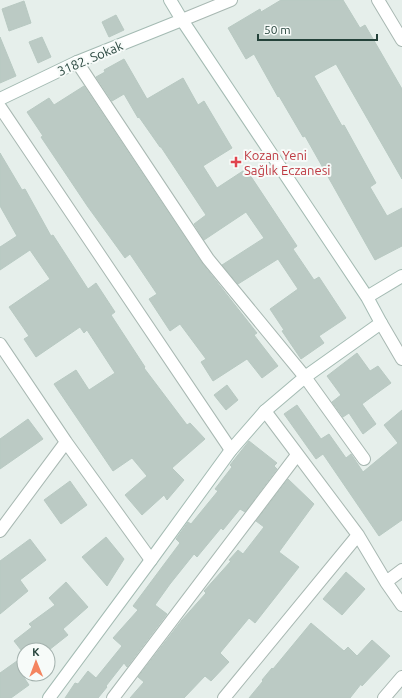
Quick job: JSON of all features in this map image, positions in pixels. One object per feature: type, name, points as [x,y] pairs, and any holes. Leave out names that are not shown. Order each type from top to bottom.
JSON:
[{"type":"street","points":[[170,0],[367,297],[402,359]]},
{"type":"street","name":"3182. Sokak","points":[[0,99],[77,62],[231,0]]},
{"type":"street","points":[[378,0],[402,40]]},
{"type":"street","points":[[77,62],[208,259],[304,377],[364,459]]},
{"type":"street","points":[[0,107],[231,450]]},
{"type":"street","points":[[367,297],[402,276]]},
{"type":"street","points":[[48,698],[152,560],[231,450],[265,411],[304,377],[381,323]]},
{"type":"street","points":[[0,344],[66,442],[152,560]]},
{"type":"street","points":[[265,411],[358,535],[386,582],[402,605]]},
{"type":"street","points":[[0,531],[66,442]]},
{"type":"street","points":[[113,698],[297,455]]},
{"type":"street","points":[[224,698],[358,535]]},
{"type":"street","points":[[386,582],[402,570]]},
{"type":"street","points":[[384,698],[402,677]]},
{"type":"building","points":[[281,0],[343,0],[360,28],[365,25],[402,89],[402,179],[336,64],[314,76],[342,126],[344,125],[376,183],[370,187],[387,216],[402,208],[402,246],[375,260],[305,136],[303,137],[279,96],[278,97],[254,54],[246,59],[228,28],[260,9],[261,12]]},
{"type":"building","points":[[24,1],[31,23],[9,31],[2,9]]},
{"type":"building","points":[[116,15],[124,30],[109,37],[102,22]]},
{"type":"building","points":[[0,37],[16,76],[0,83]]},
{"type":"building","points":[[42,37],[51,57],[38,63],[29,42]]},
{"type":"building","points":[[124,59],[147,99],[183,78],[198,105],[204,101],[232,148],[203,166],[217,188],[246,169],[297,246],[293,249],[314,280],[319,277],[346,318],[319,336],[324,343],[301,359],[282,331],[284,330],[270,309],[298,289],[278,259],[238,284],[222,265],[264,238],[246,212],[204,240],[194,224],[206,215],[161,147],[139,117],[138,118],[124,94],[112,101],[96,77],[105,72],[104,70]]},
{"type":"building","points":[[84,86],[202,263],[257,333],[254,335],[278,366],[262,378],[247,359],[213,381],[201,362],[206,359],[180,324],[170,331],[149,299],[157,294],[130,254],[125,258],[88,207],[41,137],[43,136],[27,112],[49,98],[54,105]]},
{"type":"building","points":[[0,153],[22,190],[25,189],[51,236],[53,235],[88,289],[96,283],[115,312],[111,315],[145,367],[144,368],[187,425],[190,423],[205,439],[172,468],[184,480],[167,500],[164,495],[142,515],[125,495],[147,476],[132,458],[113,471],[54,384],[76,370],[89,390],[115,373],[87,330],[84,333],[80,327],[36,357],[24,339],[29,336],[9,307],[50,279],[30,250],[0,270],[0,247],[17,236],[0,206]]},
{"type":"building","points":[[357,353],[370,371],[378,366],[391,383],[362,404],[376,424],[363,434],[349,413],[343,417],[332,402],[341,395],[327,376]]},
{"type":"building","points":[[227,385],[238,400],[226,410],[214,395]]},
{"type":"building","points":[[297,405],[321,439],[329,434],[346,458],[351,454],[363,472],[398,443],[384,425],[402,410],[402,520],[379,536],[323,454],[316,459],[284,414]]},
{"type":"building","points":[[28,419],[43,439],[0,469],[0,439]]},
{"type":"building","points":[[249,441],[277,463],[274,466],[277,469],[245,512],[240,509],[223,530],[221,528],[197,557],[194,554],[170,584],[155,605],[167,614],[127,667],[124,663],[98,698],[65,698],[75,683],[78,684],[88,671],[96,678],[122,646],[113,638],[138,610],[133,606],[180,543],[176,539],[188,522],[191,524],[218,491],[215,489],[232,467],[230,465]]},
{"type":"building","points":[[288,479],[314,504],[279,552],[299,567],[255,623],[249,618],[220,653],[229,662],[211,681],[205,676],[184,698],[130,698],[144,682],[138,677],[182,620],[206,593],[204,591],[231,561],[229,560],[238,550],[243,554],[264,527],[256,521]]},
{"type":"building","points":[[70,481],[87,505],[61,524],[44,500]]},
{"type":"building","points":[[106,537],[124,559],[107,586],[82,557]]},
{"type":"building","points":[[30,539],[46,560],[20,580],[28,591],[0,614],[0,561]]},
{"type":"building","points":[[346,572],[365,589],[342,615],[323,599]]},
{"type":"building","points":[[66,582],[88,607],[63,629],[68,635],[56,644],[56,642],[16,642],[16,644],[14,641],[32,627],[29,624],[55,605],[49,598]]},
{"type":"building","points":[[311,623],[344,651],[348,647],[357,656],[372,640],[390,656],[362,686],[361,684],[350,698],[249,698],[263,681],[262,680]]},
{"type":"building","points":[[16,662],[16,682],[27,682],[29,685],[11,698],[0,698],[0,673]]},
{"type":"place","name":"Kozan Yeni Sağlık Eczanesi","points":[[236,162]]}]
